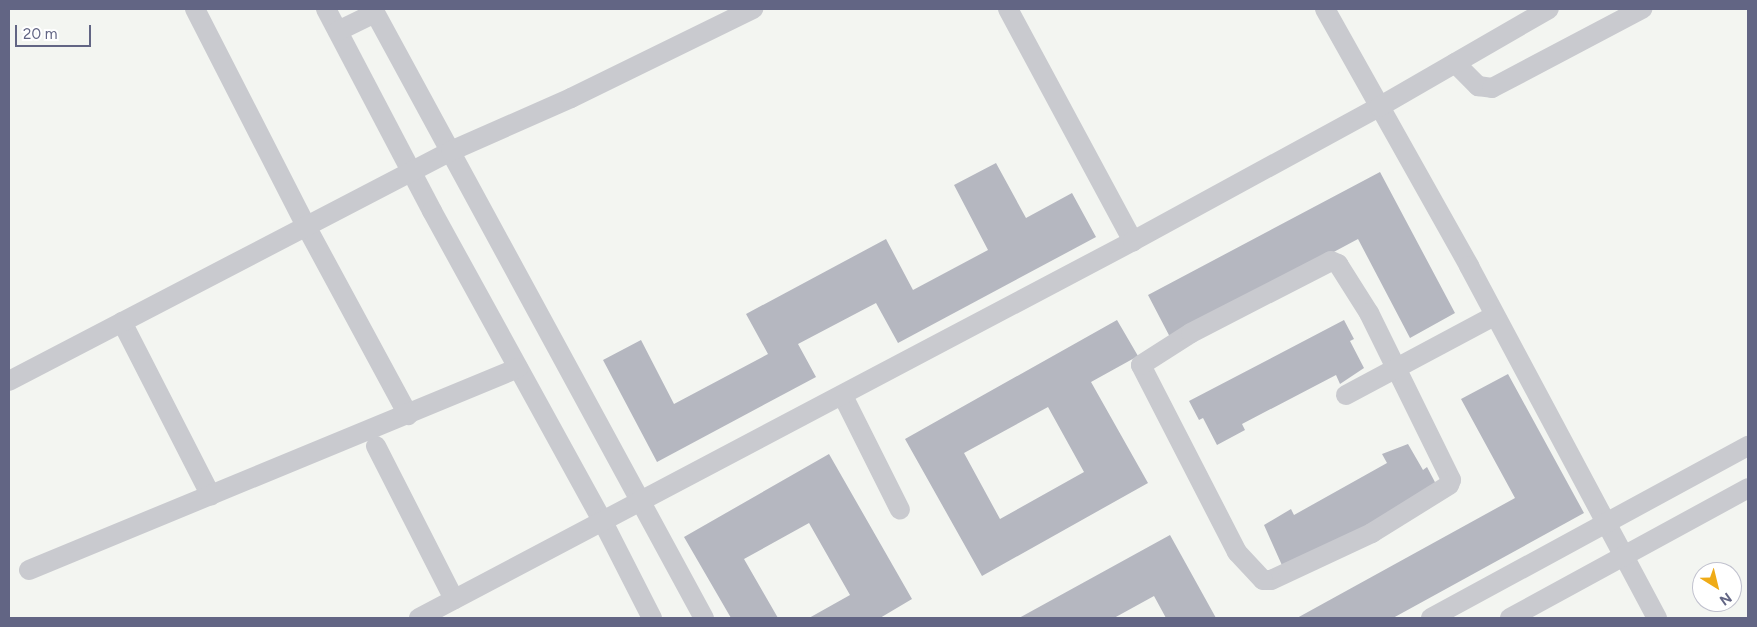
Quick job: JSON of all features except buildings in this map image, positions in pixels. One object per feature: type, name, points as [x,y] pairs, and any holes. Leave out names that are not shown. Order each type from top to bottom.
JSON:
[{"type":"street","points":[[195,9],[306,226],[408,415]]},
{"type":"street","points":[[326,9],[411,172],[602,520],[652,618]]},
{"type":"street","points":[[9,381],[451,151],[571,98],[753,9]]},
{"type":"street","points":[[1008,9],[1133,241]]},
{"type":"street","points":[[1325,9],[1494,316],[1604,524],[1657,618]]},
{"type":"street","points":[[420,618],[639,500],[843,396],[1133,241],[1379,107],[1549,9]]},
{"type":"street","points":[[1455,62],[1478,86],[1492,88],[1642,9]]},
{"type":"street","points":[[338,31],[374,11],[704,618]]},
{"type":"street","points":[[1331,261],[1338,264],[1369,313],[1397,367],[1449,474],[1448,485],[1372,533],[1270,580],[1256,575],[1237,552],[1196,468],[1140,370],[1143,362],[1191,333],[1331,261]]},
{"type":"street","points":[[1346,395],[1494,316]]},
{"type":"street","points":[[122,322],[211,496]]},
{"type":"street","points":[[28,570],[408,415],[518,368]]},
{"type":"street","points":[[843,396],[900,510]]},
{"type":"street","points":[[376,446],[454,600]]},
{"type":"street","points":[[1430,618],[1748,446]]},
{"type":"street","points":[[1510,618],[1748,488]]}]
